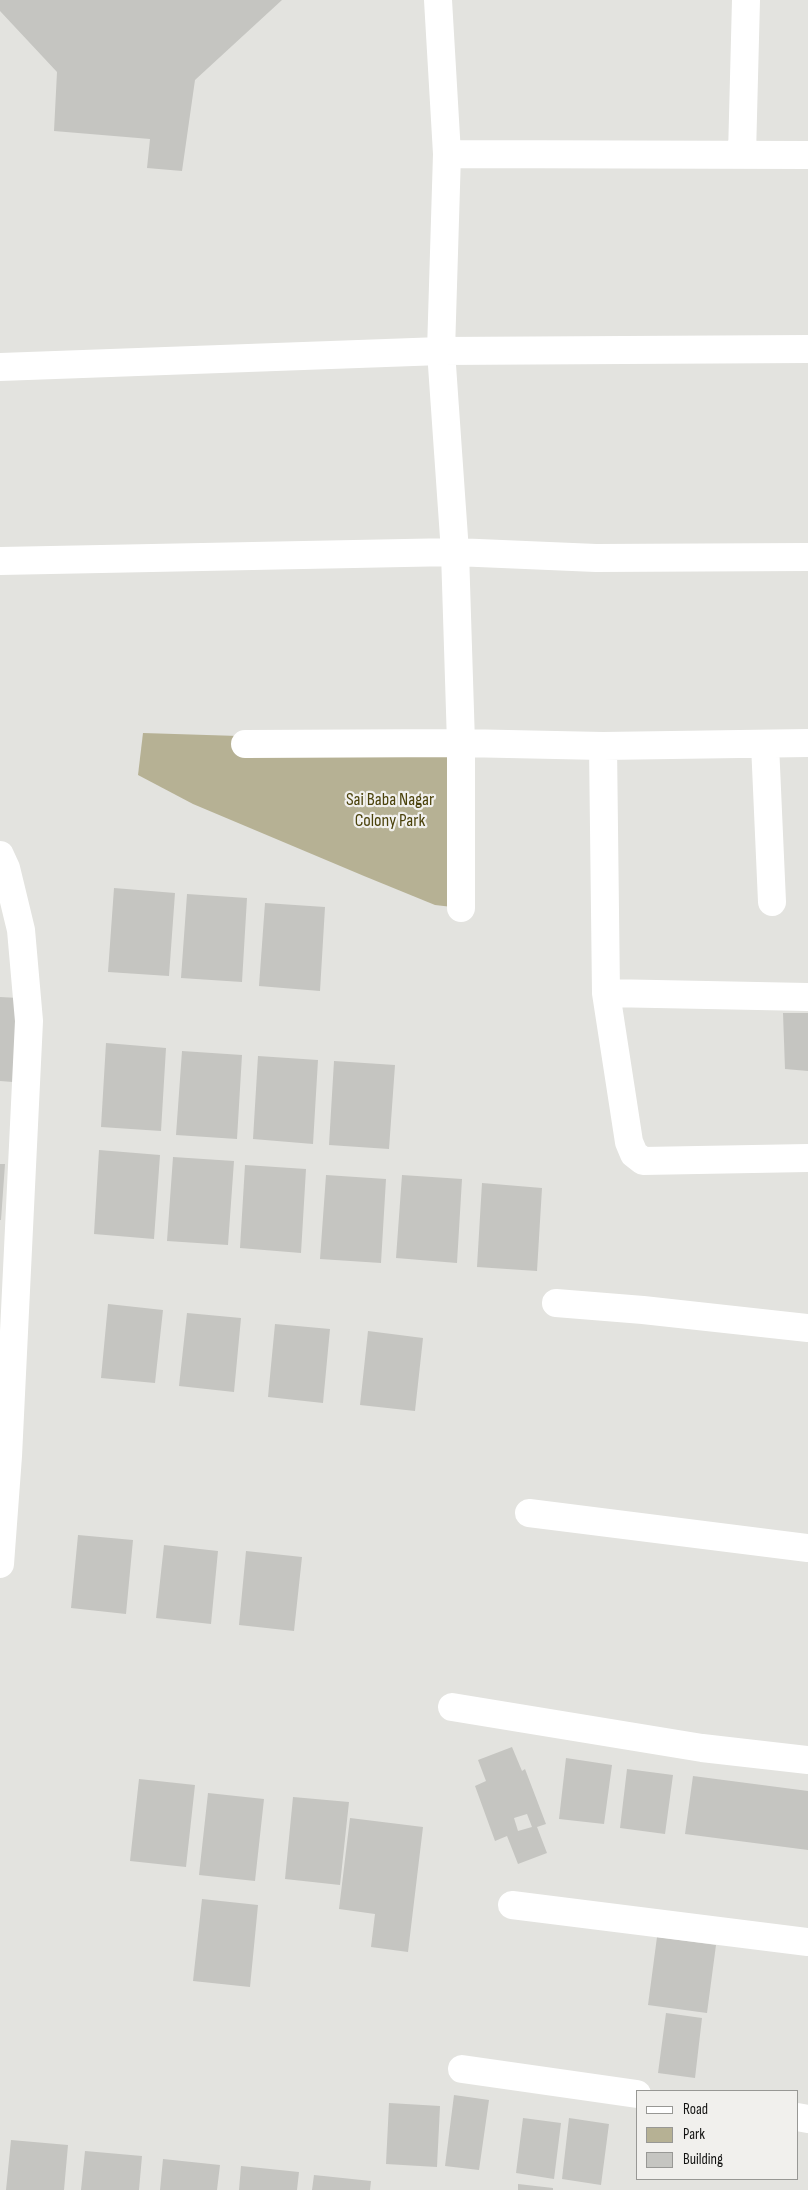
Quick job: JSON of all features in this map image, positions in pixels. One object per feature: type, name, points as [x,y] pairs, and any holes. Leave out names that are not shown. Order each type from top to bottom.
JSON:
[{"type":"street","points":[[438,0],[447,154],[441,351],[455,552],[460,743],[461,908]]},
{"type":"street","points":[[742,155],[746,0]]},
{"type":"street","points":[[447,154],[808,155]]},
{"type":"street","points":[[0,367],[441,351],[808,349]]},
{"type":"street","points":[[0,561],[455,552],[596,558],[808,557]]},
{"type":"street","points":[[244,744],[460,743],[603,746],[808,743]]},
{"type":"street","points":[[765,744],[772,902]]},
{"type":"street","points":[[603,746],[606,993],[630,1142],[634,1154],[643,1160],[808,1158]]},
{"type":"street","points":[[0,855],[6,868],[21,930],[29,1021],[8,1456],[0,1564]]},
{"type":"street","points":[[606,993],[808,997]]},
{"type":"street","points":[[556,1303],[643,1310],[808,1328]]},
{"type":"street","points":[[529,1513],[808,1548]]},
{"type":"street","points":[[452,1707],[702,1748],[808,1760]]},
{"type":"street","points":[[512,1905],[808,1942]]},
{"type":"street","points":[[462,2069],[636,2094]]},
{"type":"green space","name":"Sai Baba Nagar Colony Park","points":[[143,733],[461,743],[461,908],[435,905],[364,876],[193,804],[138,775]]},
{"type":"building","points":[[0,0],[282,0],[195,80],[182,171],[147,168],[150,139],[54,131],[57,72],[0,11]]},
{"type":"building","points":[[114,888],[175,893],[169,976],[108,972]]},
{"type":"building","points":[[187,894],[247,898],[242,982],[181,978]]},
{"type":"building","points":[[265,903],[325,907],[320,991],[259,986]]},
{"type":"building","points":[[0,997],[19,998],[13,1082],[0,1081]]},
{"type":"building","points":[[783,1013],[808,1013],[808,1071],[785,1069]]},
{"type":"building","points":[[106,1043],[166,1048],[161,1131],[101,1127]]},
{"type":"building","points":[[182,1051],[242,1055],[237,1139],[176,1135]]},
{"type":"building","points":[[258,1056],[318,1060],[313,1144],[253,1139]]},
{"type":"building","points":[[334,1061],[395,1065],[389,1149],[329,1145]]},
{"type":"building","points":[[99,1150],[160,1155],[154,1239],[94,1234]]},
{"type":"building","points":[[173,1157],[234,1161],[228,1245],[167,1241]]},
{"type":"building","points":[[0,1164],[5,1164],[1,1220],[0,1220]]},
{"type":"building","points":[[245,1165],[306,1169],[301,1253],[240,1248]]},
{"type":"building","points":[[326,1175],[386,1179],[381,1263],[320,1259]]},
{"type":"building","points":[[402,1175],[462,1179],[457,1263],[396,1258]]},
{"type":"building","points":[[482,1183],[542,1188],[537,1271],[477,1267]]},
{"type":"building","points":[[108,1304],[163,1310],[155,1383],[101,1378]]},
{"type":"building","points":[[187,1313],[241,1318],[234,1392],[179,1386]]},
{"type":"building","points":[[275,1324],[330,1329],[323,1403],[268,1397]]},
{"type":"building","points":[[368,1331],[423,1338],[415,1411],[360,1405]]},
{"type":"building","points":[[78,1535],[133,1540],[126,1614],[71,1608]]},
{"type":"building","points":[[164,1545],[218,1551],[211,1624],[156,1618]]},
{"type":"building","points":[[246,1551],[302,1557],[294,1631],[239,1625]]},
{"type":"building","points":[[512,1747],[522,1771],[525,1769],[546,1824],[537,1827],[547,1853],[518,1864],[507,1836],[495,1841],[475,1786],[486,1781],[478,1760]],"holes":[[[527,1814],[532,1827],[518,1831],[514,1818]]]},
{"type":"building","points":[[566,1758],[612,1765],[604,1824],[559,1819]]},
{"type":"building","points":[[627,1769],[673,1775],[665,1834],[620,1828]]},
{"type":"building","points":[[693,1776],[808,1791],[808,1850],[685,1834]]},
{"type":"building","points":[[139,1779],[195,1785],[186,1867],[130,1861]]},
{"type":"building","points":[[208,1793],[264,1799],[255,1881],[199,1875]]},
{"type":"building","points":[[293,1797],[349,1802],[340,1885],[285,1879]]},
{"type":"building","points":[[350,1818],[423,1827],[408,1952],[371,1947],[375,1914],[339,1909]]},
{"type":"building","points":[[202,1899],[258,1905],[250,1987],[193,1981]]},
{"type":"building","points":[[657,1937],[716,1945],[707,2013],[648,2005]]},
{"type":"building","points":[[666,2013],[702,2018],[695,2078],[658,2073]]},
{"type":"building","points":[[454,2095],[489,2100],[479,2170],[445,2166]]},
{"type":"building","points":[[389,2103],[440,2106],[437,2167],[386,2164]]},
{"type":"building","points":[[523,2118],[561,2123],[554,2179],[516,2173]]},
{"type":"building","points":[[569,2118],[609,2124],[601,2185],[562,2179]]},
{"type":"building","points":[[11,2140],[68,2145],[64,2190],[6,2190]]},
{"type":"building","points":[[85,2151],[142,2156],[139,2190],[81,2190]]},
{"type":"building","points":[[163,2159],[220,2165],[217,2190],[160,2190]]},
{"type":"building","points":[[241,2166],[299,2172],[297,2190],[239,2190]]},
{"type":"building","points":[[314,2175],[371,2181],[370,2190],[312,2190]]},
{"type":"building","points":[[518,2184],[553,2188],[553,2190],[518,2190]]}]
